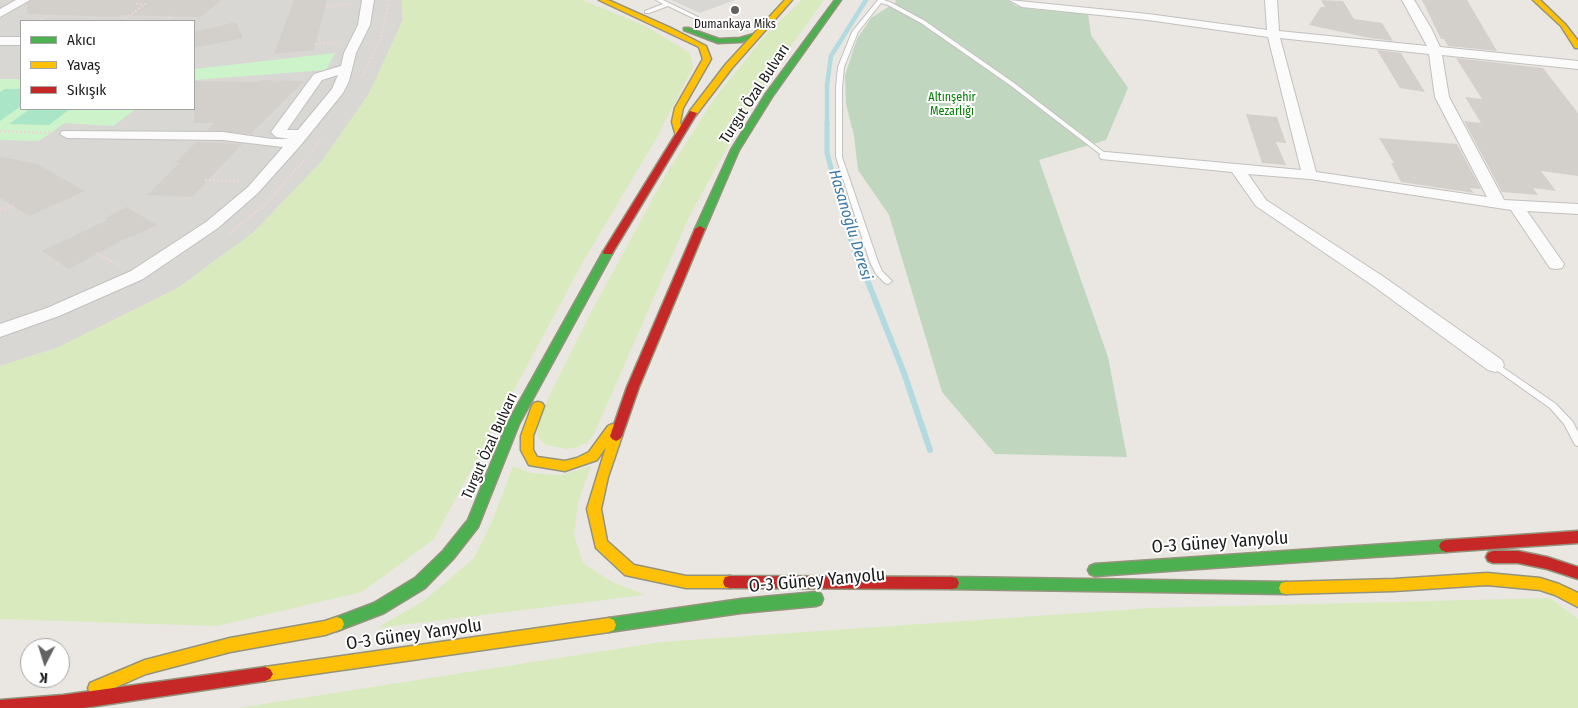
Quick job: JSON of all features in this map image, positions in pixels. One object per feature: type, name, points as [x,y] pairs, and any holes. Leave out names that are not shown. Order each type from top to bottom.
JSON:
[{"type":"main road","points":[[602,0],[669,29],[702,46],[706,59],[704,67],[679,108],[676,122],[679,134]]},
{"type":"main road","points":[[618,0],[718,41],[736,41],[754,36],[797,0]]},
{"type":"main road","name":"Turgut Özal Bulvarı","points":[[63,703],[145,667],[230,645],[325,628],[379,608],[420,583],[448,555],[472,522],[513,424],[574,316],[617,234],[679,134],[707,93],[754,36],[789,0]]},
{"type":"main road","points":[[804,45],[812,27],[830,0]]},
{"type":"main road","name":"Turgut Özal Bulvarı","points":[[838,0],[768,97],[735,150],[689,252],[633,388],[602,477],[594,509],[601,544],[630,571],[686,582],[984,583]]},
{"type":"main road","points":[[1536,0],[1563,25],[1578,46]]},
{"type":"main road","points":[[574,316],[547,387],[532,417],[527,436],[527,450],[533,461],[565,466],[593,456],[607,438],[633,388]]},
{"type":"main road","name":"O-3 Güney Yanyolu","points":[[1086,571],[1578,537]]},
{"type":"main road","points":[[1485,557],[1518,557],[1547,563],[1578,573]]},
{"type":"main road","points":[[1104,569],[1201,571],[1424,559]]},
{"type":"main road","name":"O-3 Güney Yanyolu","points":[[867,594],[1067,573]]},
{"type":"main road","points":[[984,583],[1283,588],[1394,585],[1487,579],[1540,584],[1560,590],[1578,600]]},
{"type":"main road","name":"O-3 Güney Yanyolu","points":[[0,708],[63,703],[741,606],[828,598]]},
{"type":"street","points":[[0,14],[24,0]]},
{"type":"street","points":[[1014,0],[1022,4],[1039,6],[1148,13],[1273,34],[1578,65]]},
{"type":"street","points":[[1270,0],[1273,34],[1310,175]]},
{"type":"street","points":[[1408,0],[1425,28],[1435,50],[1442,97],[1498,203]]},
{"type":"street","points":[[0,331],[53,312],[137,275],[212,225],[261,182],[338,90],[343,80],[350,53],[364,25],[368,1]]},
{"type":"street","points":[[0,41],[20,41]]},
{"type":"street","points":[[298,138],[278,132],[318,77],[346,68]]},
{"type":"street","points":[[67,134],[223,136],[272,143],[298,138]]},
{"type":"street","points":[[1106,156],[1238,170],[1310,175],[1516,206],[1578,208]]},
{"type":"street","points":[[1238,170],[1261,202],[1378,281],[1495,365]]},
{"type":"street","points":[[1516,206],[1556,264]]},
{"type":"lane","points":[[659,0],[695,17]]},
{"type":"lane","points":[[888,281],[879,272],[874,262],[839,157],[841,67],[855,32],[881,1],[923,22],[1012,84],[1106,156]]},
{"type":"lane","points":[[647,12],[668,4]]},
{"type":"lane","points":[[1495,365],[1553,406],[1568,422],[1578,442]]},
{"type":"path","points":[[327,7],[368,1]]},
{"type":"path","points":[[123,20],[145,4],[136,4]]},
{"type":"path","points":[[39,20],[48,15]]},
{"type":"path","points":[[167,20],[172,16]]},
{"type":"path","points":[[0,131],[67,134]]},
{"type":"path","points":[[205,180],[261,182]]},
{"type":"path","points":[[0,210],[13,206]]},
{"type":"shaded area","points":[[0,0],[402,0],[403,20],[369,94],[322,161],[254,232],[178,288],[57,348],[0,366]]},
{"type":"shaded area","points":[[671,0],[735,0],[700,13]]},
{"type":"green space","points":[[402,0],[583,0],[645,26],[690,53],[693,67],[655,141],[584,260],[434,539],[362,592],[217,626],[0,619],[0,366],[57,348],[178,288],[254,232],[322,161],[369,94],[403,20]]},
{"type":"green space","points":[[802,0],[824,0],[757,94],[690,215],[595,432],[588,442],[578,447],[567,449],[546,445],[537,436],[538,419],[588,318],[665,176],[714,99],[764,37]]},
{"type":"green space","name":"Altınşehir Mezarlığı","points":[[895,0],[1007,0],[1016,6],[1031,9],[1088,14],[1091,35],[1128,88],[1106,140],[1039,160],[1108,357],[1127,457],[995,454],[942,392],[889,215],[858,170],[854,136],[846,104],[845,75],[857,39],[871,18],[896,2]]},
{"type":"green space","points":[[335,53],[326,70],[195,80],[195,69]]},
{"type":"green space","points":[[0,79],[20,79],[20,110],[135,110],[113,126],[65,123],[39,141],[0,140]]},
{"type":"green space","points":[[5,89],[20,89],[20,107],[0,121],[0,92]]},
{"type":"green space","points":[[29,110],[69,110],[49,125],[9,124]]},
{"type":"green space","points":[[513,466],[531,473],[562,475],[591,466],[578,503],[574,535],[583,563],[612,582],[645,595],[377,628],[425,600],[474,558],[494,517]]},
{"type":"green space","points":[[1550,598],[1578,619],[1578,708],[238,708],[661,642],[1151,608]]},
{"type":"building","points":[[32,0],[221,0],[201,17],[120,15],[118,17],[27,14],[27,4]]},
{"type":"building","points":[[294,0],[327,0],[314,50],[274,54]]},
{"type":"building","points":[[1321,0],[1343,1],[1354,19],[1382,23],[1393,41],[1309,25],[1321,7],[1325,7]]},
{"type":"building","points":[[1422,0],[1467,0],[1497,51],[1448,46],[1444,39],[1441,39]]},
{"type":"building","points":[[236,22],[243,38],[195,48],[195,32]]},
{"type":"building","points":[[1377,50],[1401,53],[1425,92],[1400,88]]},
{"type":"building","points":[[1456,58],[1543,68],[1578,113],[1578,176],[1541,171],[1556,191],[1533,188],[1538,195],[1502,192],[1464,121],[1481,123],[1465,97],[1482,99]]},
{"type":"building","points":[[261,80],[304,81],[251,134],[207,130],[214,123],[194,123],[195,81],[260,82]]},
{"type":"building","points":[[1246,114],[1277,117],[1286,143],[1276,142],[1286,165],[1262,163]]},
{"type":"building","points":[[1379,138],[1457,144],[1481,189],[1470,188],[1474,193],[1401,182],[1391,163],[1394,163]]},
{"type":"building","points":[[196,142],[242,144],[192,197],[147,195],[179,163],[175,163]]},
{"type":"building","points":[[0,157],[35,163],[85,191],[30,216],[0,198]]},
{"type":"building","points":[[127,207],[157,225],[132,237],[130,236],[69,269],[42,251],[107,220],[105,218]]},
{"type":"waterway","name":"Hasanoğlu Deresi","points":[[866,0],[831,56],[827,85],[827,153],[849,236],[866,278]]},
{"type":"waterway","name":"Hasanoğlu Deresi","points":[[866,277],[904,373],[930,450]]},
{"type":"traffic: fast","points":[[700,229],[735,150],[768,97],[838,0]]},
{"type":"traffic: fast","points":[[686,29],[718,41],[741,40],[754,36]]},
{"type":"traffic: fast","points":[[337,624],[379,608],[420,583],[448,555],[473,523],[513,424],[608,252]]},
{"type":"traffic: fast","points":[[1095,570],[1446,546]]},
{"type":"traffic: fast","points":[[952,583],[1286,588]]},
{"type":"traffic: fast","points":[[609,625],[741,606],[816,599]]},
{"type":"traffic: slow","points":[[602,0],[669,29],[702,46],[707,59],[679,108],[676,122],[679,134]]},
{"type":"traffic: slow","points":[[693,113],[729,66],[789,0]]},
{"type":"traffic: slow","points":[[1536,0],[1563,25],[1578,46]]},
{"type":"traffic: slow","points":[[538,406],[527,436],[527,450],[533,461],[565,466],[580,462],[593,456],[612,429]]},
{"type":"traffic: slow","points":[[616,436],[602,477],[594,509],[601,544],[630,571],[686,582],[730,582]]},
{"type":"traffic: slow","points":[[1286,588],[1394,585],[1487,579],[1540,584],[1559,590],[1578,600]]},
{"type":"traffic: slow","points":[[96,688],[145,667],[230,645],[325,628],[337,624]]},
{"type":"traffic: slow","points":[[265,674],[609,625]]},
{"type":"traffic: jam","points":[[608,252],[693,113]]},
{"type":"traffic: jam","points":[[616,436],[633,387],[700,229]]},
{"type":"traffic: jam","points":[[1446,546],[1578,537]]},
{"type":"traffic: jam","points":[[1493,557],[1518,557],[1547,563],[1578,573]]},
{"type":"traffic: jam","points":[[730,582],[952,583]]},
{"type":"traffic: jam","points":[[0,708],[63,703],[265,674]]},
{"type":"place","name":"Dumankaya Miks","points":[[735,10]]}]
